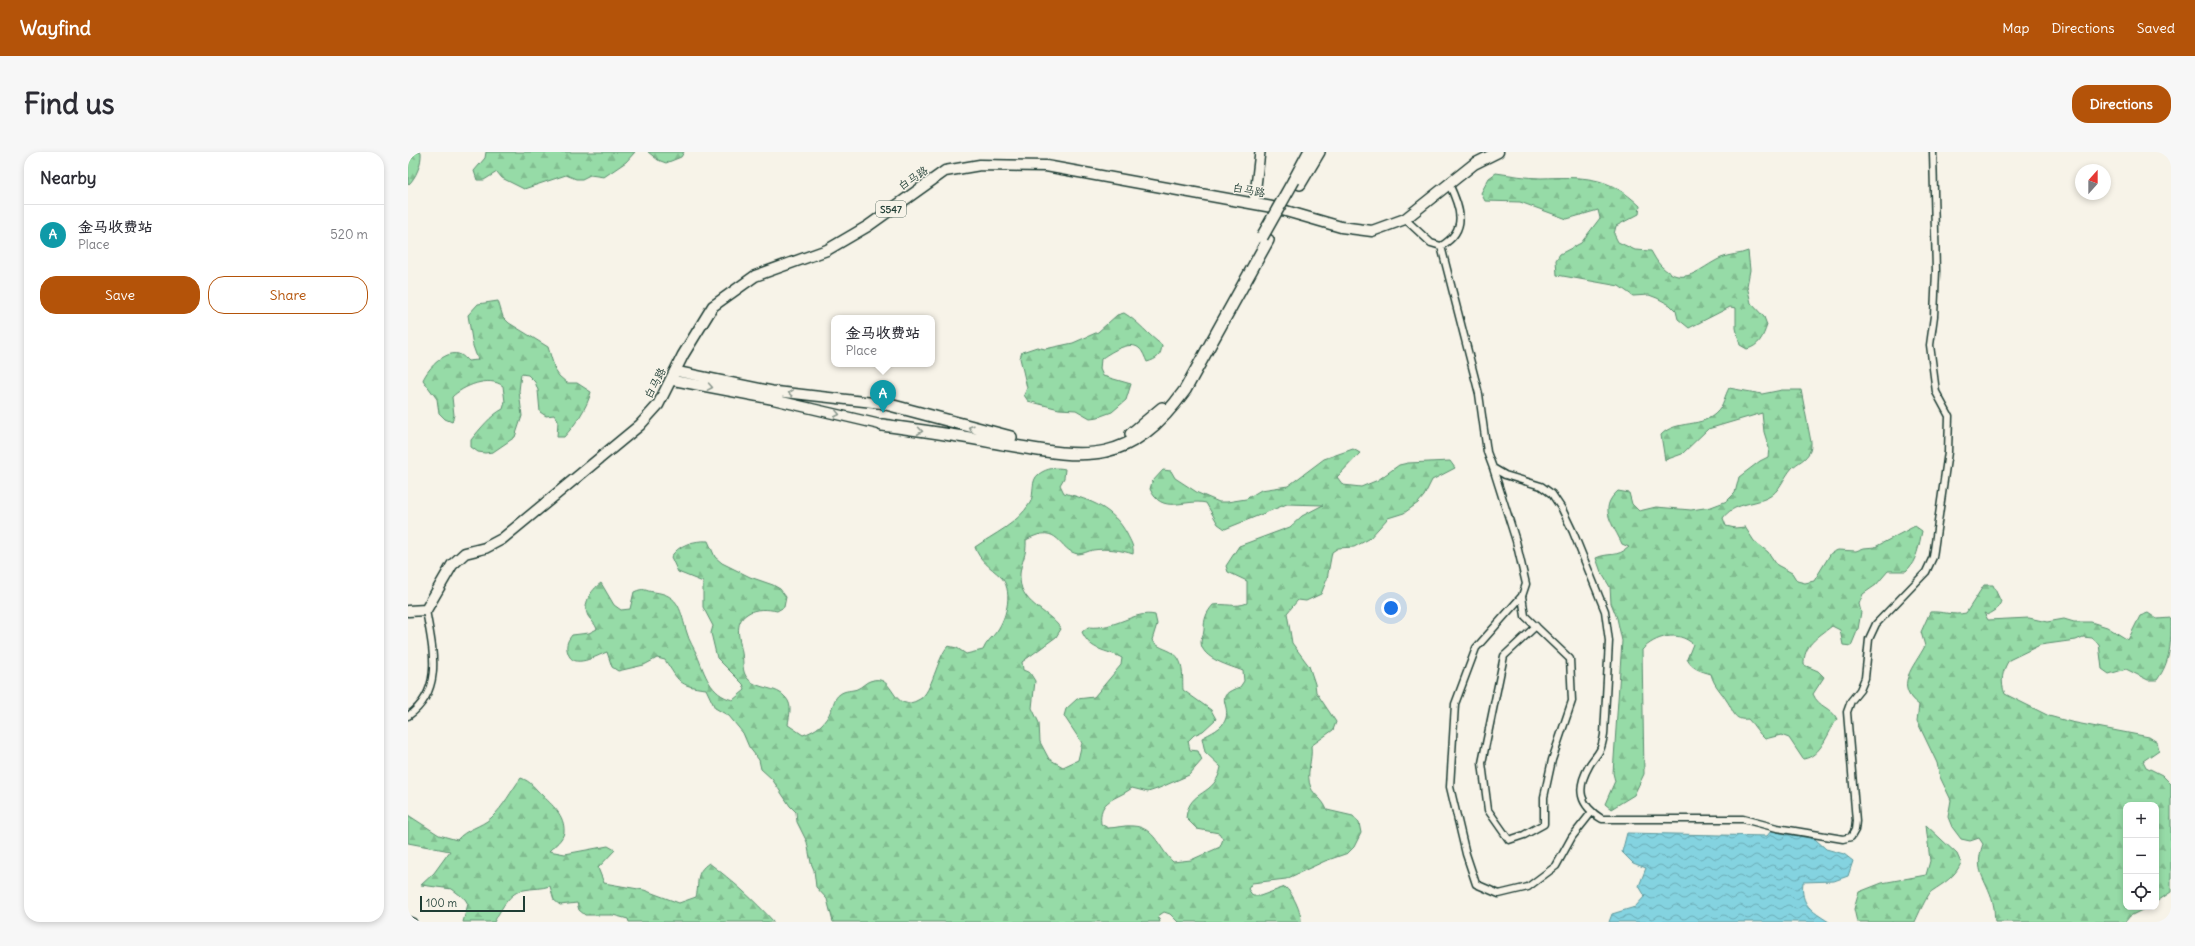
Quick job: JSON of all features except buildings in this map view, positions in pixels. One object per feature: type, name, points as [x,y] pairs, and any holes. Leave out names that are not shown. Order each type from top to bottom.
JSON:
[{"type":"highway","points":[[1297,182],[1309,152]]},
{"type":"highway","points":[[886,404],[987,432],[1044,444],[1070,447],[1100,446],[1124,437],[1141,427],[1164,407],[1179,386],[1297,182],[1319,152]]},
{"type":"highway","points":[[882,425],[1069,455],[1103,453],[1127,444],[1149,431],[1169,412],[1185,390],[1265,238]]},
{"type":"main road","points":[[1254,203],[1260,152]]},
{"type":"main road","name":"白马路","points":[[426,610],[452,564],[465,553],[485,548],[502,539],[640,425],[658,405],[683,355],[713,306],[755,276],[827,250],[854,234],[945,171],[980,165],[1046,166],[1272,206],[1341,227],[1372,231],[1405,219],[1474,164],[1498,152]]},
{"type":"main road","points":[[673,376],[772,391],[886,404]]},
{"type":"main road","points":[[673,376],[882,425]]},
{"type":"main road","points":[[408,610],[426,610]]},
{"type":"street","points":[[1493,468],[1505,476],[1541,486],[1552,494],[1562,509],[1573,532],[1606,611],[1609,641],[1604,735],[1600,750],[1589,765],[1581,790],[1583,801],[1591,812],[1602,819],[1742,819],[1777,828],[1843,840],[1851,837],[1855,830],[1856,821],[1848,712],[1851,701],[1860,690],[1865,678],[1869,639],[1876,624],[1926,572],[1933,557],[1948,452],[1949,416],[1936,392],[1930,345],[1934,316],[1936,271],[1933,152]]},
{"type":"street","points":[[1405,219],[1431,243],[1441,246],[1451,241],[1461,216],[1457,201],[1448,184]]},
{"type":"street","points":[[1441,246],[1474,375],[1487,452],[1516,541],[1526,584],[1522,596],[1476,648],[1455,704],[1450,787],[1466,854],[1476,884],[1499,894],[1528,887],[1556,866],[1572,837],[1591,812]]},
{"type":"street","points":[[1522,596],[1525,616],[1536,626],[1570,659],[1572,701],[1547,782],[1544,797],[1544,824],[1524,835],[1509,840],[1488,810],[1482,763],[1504,656],[1536,626]]},
{"type":"street","points":[[408,716],[417,709],[428,694],[434,676],[433,652],[426,610]]},
{"type":"street","points":[[408,920],[413,922]]},
{"type":"green space","points":[[408,152],[421,152],[421,156],[416,174],[408,185]]},
{"type":"green space","points":[[486,152],[635,152],[626,162],[604,177],[590,175],[582,179],[576,179],[566,175],[524,189],[502,178],[497,172],[484,180],[477,180],[474,171],[485,158]]},
{"type":"green space","points":[[648,152],[684,152],[681,157],[666,163],[658,160]]},
{"type":"green space","points":[[1496,173],[1535,178],[1582,178],[1606,183],[1617,188],[1640,206],[1639,214],[1616,226],[1614,234],[1618,242],[1635,250],[1651,251],[1661,266],[1669,273],[1677,276],[1691,274],[1721,258],[1748,251],[1750,270],[1747,286],[1751,303],[1764,317],[1767,325],[1762,337],[1755,346],[1751,348],[1747,349],[1740,345],[1736,328],[1736,308],[1730,307],[1689,328],[1678,319],[1676,311],[1670,305],[1657,298],[1649,295],[1633,296],[1619,286],[1557,275],[1556,260],[1560,254],[1581,243],[1600,218],[1598,210],[1567,219],[1520,202],[1485,201],[1481,193],[1489,178]]},
{"type":"green space","points":[[498,301],[503,317],[509,323],[548,347],[555,370],[559,376],[567,383],[577,383],[591,392],[584,410],[572,427],[564,437],[557,437],[558,421],[554,415],[546,416],[540,412],[538,390],[535,382],[528,375],[521,374],[519,391],[522,416],[515,437],[493,452],[485,453],[478,452],[471,447],[471,440],[490,419],[503,409],[505,402],[503,386],[491,382],[476,383],[457,393],[452,397],[454,415],[452,422],[445,419],[439,413],[437,399],[423,380],[429,370],[439,360],[450,354],[461,355],[468,361],[478,360],[473,346],[468,315],[478,304]]},
{"type":"green space","points":[[1124,313],[1162,345],[1161,352],[1158,356],[1147,362],[1140,349],[1135,346],[1125,346],[1119,348],[1101,359],[1100,369],[1103,376],[1131,384],[1126,400],[1112,412],[1090,418],[1076,410],[1059,409],[1028,401],[1024,395],[1027,388],[1020,358],[1022,352],[1037,347],[1045,349],[1073,343],[1098,332],[1117,315]]},
{"type":"green space","points":[[1729,388],[1762,394],[1782,390],[1801,390],[1811,444],[1808,454],[1792,468],[1775,492],[1767,498],[1743,505],[1727,513],[1723,518],[1726,526],[1735,528],[1745,527],[1754,541],[1768,552],[1777,565],[1792,573],[1797,581],[1805,583],[1814,581],[1831,553],[1838,550],[1856,551],[1864,548],[1875,547],[1915,526],[1922,531],[1919,547],[1913,562],[1906,571],[1888,571],[1876,585],[1863,594],[1859,604],[1861,612],[1858,629],[1851,646],[1843,645],[1840,630],[1832,626],[1812,642],[1806,652],[1804,665],[1818,671],[1824,677],[1813,694],[1818,702],[1832,712],[1837,719],[1819,749],[1815,754],[1809,757],[1803,759],[1789,738],[1781,735],[1765,739],[1748,719],[1737,717],[1716,685],[1711,674],[1697,669],[1691,665],[1687,659],[1693,644],[1681,637],[1667,636],[1647,645],[1642,650],[1644,774],[1634,795],[1611,809],[1605,804],[1615,781],[1613,773],[1622,641],[1617,618],[1611,603],[1610,587],[1601,572],[1596,558],[1621,553],[1629,547],[1622,544],[1612,524],[1608,511],[1609,504],[1618,491],[1629,493],[1632,504],[1639,511],[1656,507],[1691,510],[1711,507],[1727,501],[1735,493],[1739,477],[1760,461],[1768,457],[1769,448],[1764,432],[1762,413],[1708,429],[1682,454],[1665,460],[1661,435],[1674,427],[1712,417],[1720,409]]},
{"type":"green space","points":[[1353,449],[1360,453],[1337,477],[1343,485],[1361,487],[1378,480],[1399,465],[1408,463],[1450,461],[1455,468],[1432,480],[1424,496],[1418,503],[1404,513],[1388,518],[1369,539],[1354,547],[1338,548],[1332,552],[1327,579],[1321,594],[1306,601],[1298,600],[1287,613],[1292,643],[1309,666],[1316,692],[1336,722],[1333,730],[1311,746],[1309,783],[1314,793],[1327,810],[1353,816],[1359,823],[1361,833],[1354,847],[1348,853],[1325,861],[1286,879],[1252,883],[1248,889],[1253,896],[1260,896],[1285,887],[1291,893],[1296,903],[1300,913],[1301,922],[1178,922],[1170,914],[1164,912],[1158,916],[1160,922],[833,922],[827,899],[816,887],[814,870],[811,863],[807,842],[797,822],[796,812],[790,806],[772,779],[761,769],[759,760],[749,747],[743,733],[729,716],[715,708],[706,689],[684,684],[673,673],[665,660],[657,658],[644,665],[618,671],[612,667],[607,652],[591,659],[575,661],[571,658],[567,650],[567,643],[572,635],[589,633],[597,629],[588,616],[586,607],[591,593],[601,583],[614,605],[621,610],[630,609],[634,592],[644,590],[663,594],[670,597],[678,606],[689,639],[709,683],[719,694],[733,700],[745,690],[743,684],[717,658],[711,633],[713,626],[703,607],[703,582],[678,572],[671,557],[682,546],[697,541],[708,541],[715,557],[722,563],[750,577],[773,585],[780,589],[786,597],[784,607],[777,611],[766,609],[747,614],[740,622],[738,632],[746,676],[757,685],[778,692],[786,698],[790,707],[788,725],[803,735],[812,731],[820,726],[829,715],[835,699],[838,696],[844,692],[857,689],[870,681],[878,680],[885,682],[898,699],[903,702],[910,703],[920,699],[928,689],[944,651],[948,646],[957,648],[966,654],[983,650],[987,642],[1001,625],[1008,603],[1007,588],[1000,576],[982,560],[975,547],[1005,528],[1019,517],[1030,503],[1034,480],[1039,474],[1052,468],[1065,469],[1064,478],[1060,485],[1064,493],[1092,502],[1108,511],[1121,525],[1130,539],[1133,546],[1133,554],[1118,550],[1103,549],[1078,554],[1071,552],[1052,535],[1046,534],[1037,535],[1026,540],[1026,550],[1020,574],[1024,592],[1035,605],[1049,616],[1061,629],[1056,637],[1022,662],[1023,670],[1030,673],[1035,681],[1032,708],[1039,723],[1040,742],[1049,759],[1063,767],[1078,760],[1082,743],[1064,716],[1066,709],[1077,699],[1094,697],[1121,665],[1122,658],[1094,647],[1082,632],[1088,627],[1107,626],[1140,615],[1155,615],[1157,624],[1152,640],[1157,645],[1177,656],[1182,670],[1183,690],[1211,710],[1216,719],[1203,731],[1194,735],[1188,741],[1190,750],[1198,751],[1202,760],[1189,775],[1148,792],[1132,788],[1109,801],[1105,805],[1102,810],[1101,824],[1108,828],[1130,826],[1140,827],[1152,834],[1173,862],[1191,860],[1220,847],[1223,839],[1219,833],[1197,829],[1186,818],[1188,808],[1192,802],[1213,784],[1218,777],[1221,767],[1205,752],[1202,738],[1222,725],[1227,713],[1224,700],[1225,697],[1232,690],[1240,687],[1244,681],[1243,671],[1218,661],[1206,653],[1202,648],[1201,640],[1204,632],[1206,616],[1213,605],[1239,605],[1247,603],[1247,581],[1228,572],[1226,566],[1239,546],[1290,527],[1302,516],[1323,505],[1287,504],[1225,529],[1218,524],[1206,503],[1190,502],[1167,504],[1161,502],[1155,497],[1150,489],[1152,482],[1163,470],[1171,471],[1175,478],[1198,493],[1219,502],[1246,499],[1261,490],[1288,486],[1324,459]]},
{"type":"green space","points":[[1984,585],[1993,585],[2001,602],[1996,610],[1988,615],[1984,613],[1988,620],[2029,618],[2047,622],[2064,619],[2074,622],[2091,622],[2107,627],[2128,640],[2140,616],[2148,613],[2157,619],[2171,618],[2168,658],[2162,673],[2157,680],[2148,680],[2126,669],[2109,674],[2102,669],[2099,644],[2092,638],[2083,637],[2076,640],[2040,645],[2009,660],[2002,677],[2005,694],[2049,716],[2071,722],[2149,737],[2157,742],[2159,750],[2143,761],[2146,767],[2162,775],[2171,784],[2171,892],[2159,900],[2159,802],[2123,802],[2123,910],[2142,910],[2130,916],[2125,922],[1995,922],[1993,903],[1982,875],[1979,862],[1983,844],[1979,838],[1970,841],[1961,839],[1952,827],[1948,817],[1951,800],[1940,777],[1937,763],[1917,721],[1919,705],[1911,698],[1907,691],[1908,676],[1925,646],[1921,632],[1930,612],[1957,614],[1966,613]]},
{"type":"green space","points":[[521,778],[530,783],[550,803],[560,815],[562,820],[564,832],[562,838],[549,851],[565,854],[608,846],[615,850],[598,868],[604,883],[644,890],[679,903],[696,897],[699,874],[701,870],[709,863],[743,891],[774,922],[629,922],[628,919],[613,915],[585,915],[579,910],[577,903],[560,905],[554,900],[550,886],[519,891],[514,894],[506,902],[494,922],[463,922],[468,904],[465,899],[452,889],[421,885],[434,873],[450,851],[408,843],[408,815],[439,835],[457,840],[465,833],[491,818],[504,803]]},
{"type":"green space","points":[[1926,825],[1957,854],[1961,863],[1959,868],[1949,879],[1930,893],[1915,922],[1857,922],[1854,909],[1859,892],[1882,883],[1926,875],[1930,861]]},
{"type":"water","points":[[1771,831],[1815,839],[1826,849],[1844,854],[1853,861],[1848,876],[1834,881],[1803,882],[1803,896],[1805,902],[1813,911],[1829,922],[1609,922],[1612,914],[1635,907],[1645,896],[1639,886],[1646,868],[1633,863],[1622,852],[1627,833],[1767,836]]},
{"type":"place","name":"金马收费站","points":[[883,413]]}]
